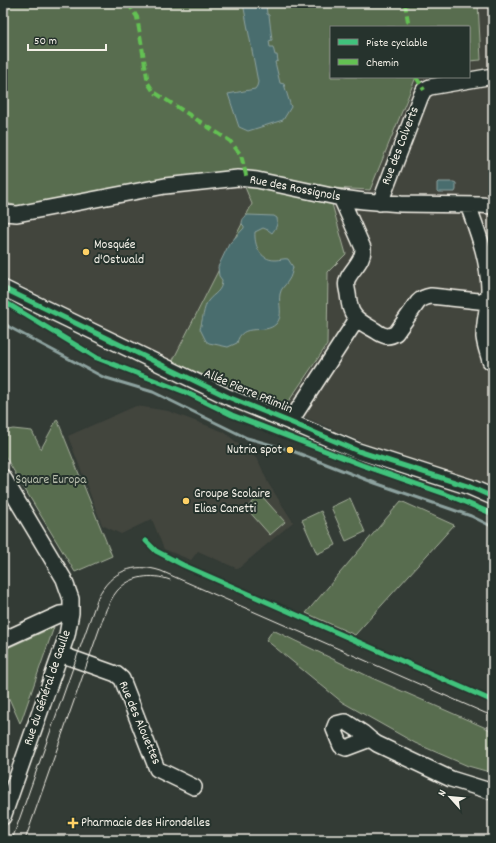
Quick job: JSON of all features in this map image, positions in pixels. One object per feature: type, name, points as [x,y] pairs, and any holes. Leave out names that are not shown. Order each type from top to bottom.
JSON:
[{"type":"street","name":"Rue des Colverts","points":[[380,203],[424,90],[430,86],[493,76]]},
{"type":"street","name":"Rue des Rossignols","points":[[3,213],[17,214],[158,188],[238,178],[257,180],[364,202],[493,206]]},
{"type":"street","points":[[341,198],[363,248],[362,256],[347,279],[346,284],[352,312],[358,319],[381,335],[392,336],[396,333],[418,302],[426,297],[431,296],[488,302]]},
{"type":"street","points":[[468,205],[478,233],[488,270],[489,290],[484,337],[490,361]]},
{"type":"street","name":"Allée Pierre Pflimlin","points":[[3,288],[228,397],[358,451],[470,487],[493,497]]},
{"type":"street","points":[[290,422],[358,319]]},
{"type":"street","name":"Rue du Général de Gaulle","points":[[3,477],[64,579],[71,599],[68,635],[9,784],[3,817]]},
{"type":"street","points":[[3,640],[60,614],[71,613]]},
{"type":"street","name":"Rue des Alouettes","points":[[60,654],[116,674],[122,679],[157,769],[194,786]]},
{"type":"street","points":[[370,740],[451,779],[493,792]]},
{"type":"shaded area","points":[[478,3],[493,3],[493,494],[394,456],[284,408],[327,345],[328,272],[346,254],[332,204],[332,187],[370,190],[416,78],[470,78],[470,61],[481,60]]},
{"type":"shaded area","points":[[239,173],[252,204],[172,362],[3,277],[3,202],[21,207]]},
{"type":"shaded area","name":"Groupe Scolaire Elias Canetti","points":[[136,406],[168,411],[224,432],[258,460],[268,483],[293,522],[238,569],[198,551],[191,560],[164,549],[152,519],[121,534],[102,525],[68,436]]},
{"type":"green space","points":[[3,3],[478,3],[481,60],[470,61],[470,26],[330,26],[330,78],[416,78],[370,190],[332,188],[332,204],[346,254],[328,272],[327,345],[284,408],[172,362],[252,204],[239,173],[21,207],[3,202]]},
{"type":"green space","name":"Square Europa","points":[[57,419],[112,556],[75,572],[3,453],[3,431],[13,429],[32,431],[41,449]]},
{"type":"green space","points":[[261,495],[285,522],[270,535],[246,508]]},
{"type":"green space","points":[[350,498],[365,532],[346,541],[331,507]]},
{"type":"green space","points":[[401,501],[454,525],[355,635],[306,613]]},
{"type":"green space","points":[[321,511],[336,545],[317,554],[302,520]]},
{"type":"green space","points":[[54,627],[20,723],[3,685],[3,650]]},
{"type":"green space","points":[[273,630],[372,678],[493,731],[493,773],[468,766],[415,743],[342,702],[266,640]]},
{"type":"water","points":[[243,3],[266,3],[272,40],[269,41],[270,47],[273,47],[275,55],[277,55],[278,61],[275,62],[280,83],[284,84],[291,107],[283,120],[248,131],[239,127],[228,94],[255,89],[258,82]]},
{"type":"water","points":[[438,182],[456,183],[455,192],[438,192]]},
{"type":"water","points":[[248,215],[274,216],[277,218],[275,229],[272,233],[263,228],[255,232],[257,247],[265,257],[275,260],[288,259],[293,267],[290,278],[281,292],[280,317],[276,324],[271,327],[266,329],[248,330],[244,332],[240,336],[237,343],[228,347],[209,343],[206,341],[200,329],[205,307],[210,298],[221,287],[222,280],[219,276],[218,267],[229,244],[244,228],[242,221],[244,217]]},
{"type":"waterway","points":[[3,322],[9,327],[103,377],[153,392],[247,438],[290,450],[375,483],[471,516],[493,527]]},
{"type":"tram line","points":[[12,840],[98,597],[103,588],[117,575],[133,568],[151,568],[161,571],[485,713],[493,715]]},
{"type":"tram line","points":[[25,840],[106,610],[111,600],[122,586],[135,579],[149,576],[170,580]]},
{"type":"marked path","points":[[128,3],[137,17],[148,83],[154,92],[230,141],[241,155],[247,179]]},
{"type":"marked path","points":[[406,3],[409,26]]},
{"type":"marked path","points":[[417,78],[424,90]]},
{"type":"cycle path","points":[[3,288],[228,397],[358,451],[470,487],[493,497]]},
{"type":"cycle path","points":[[3,301],[97,358],[185,392],[232,415],[362,465],[448,495],[493,514]]},
{"type":"cycle path","points":[[146,541],[156,551],[183,565],[493,701]]},
{"type":"place","name":"Mosquée d'Ostwald","points":[[86,252]]},
{"type":"place","name":"Nutria spot","points":[[290,450]]},
{"type":"place","name":"Groupe Scolaire Elias Canetti","points":[[186,501]]},
{"type":"place","name":"Pharmacie des Hirondelles","points":[[73,823]]}]
